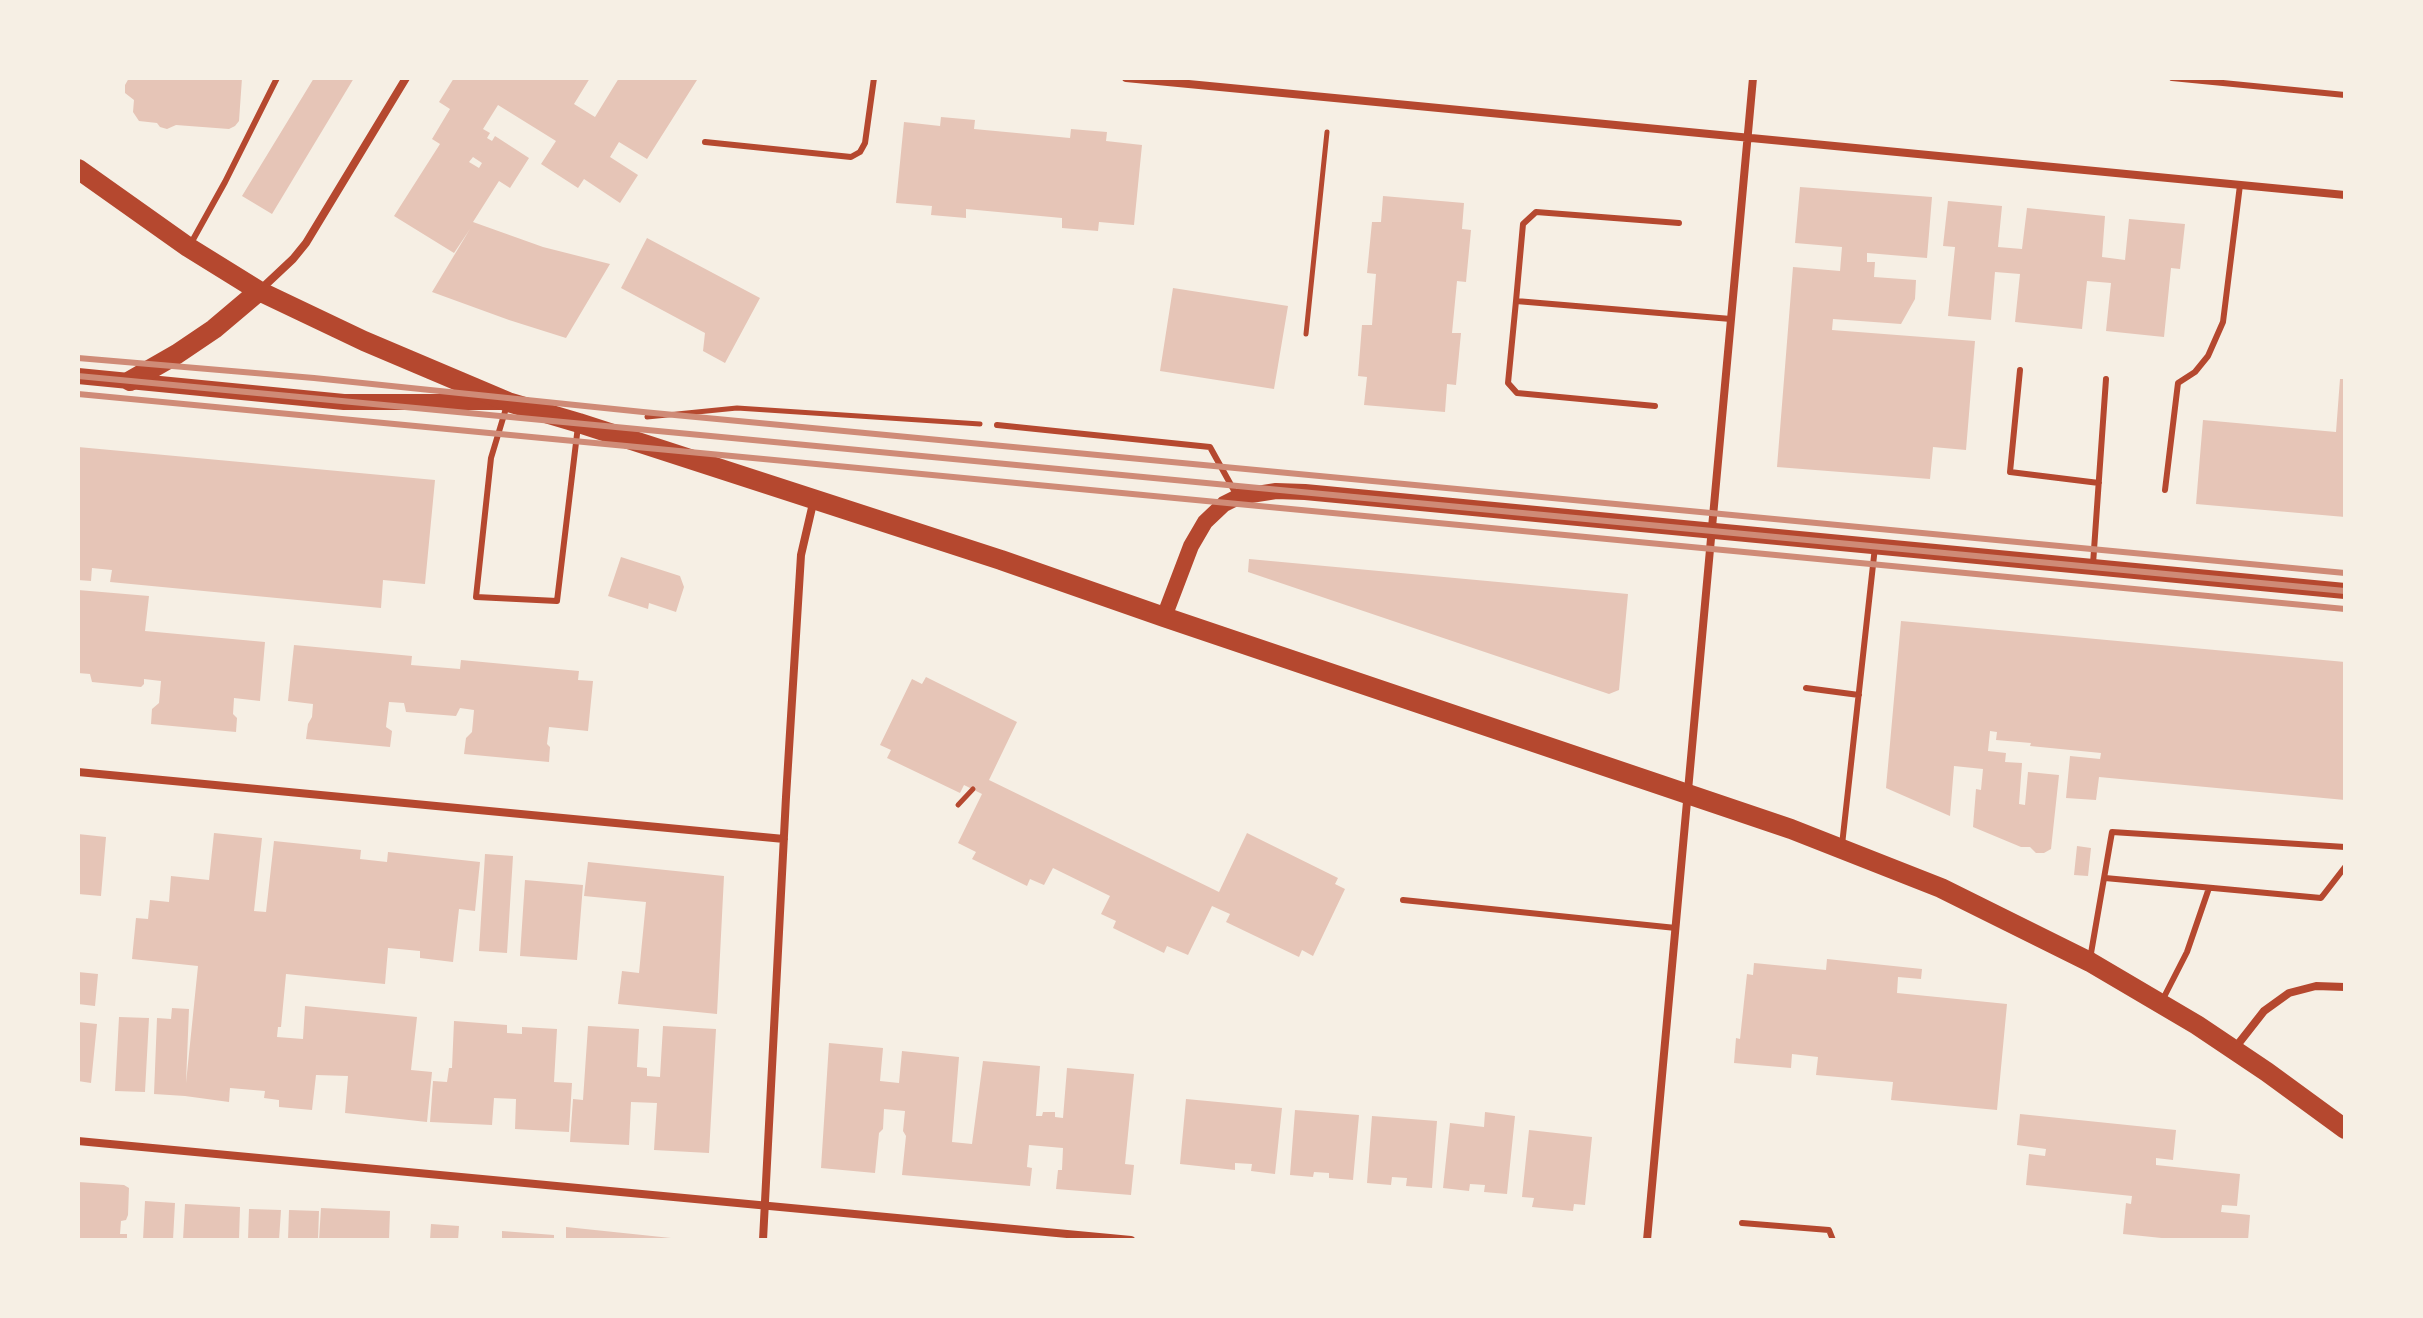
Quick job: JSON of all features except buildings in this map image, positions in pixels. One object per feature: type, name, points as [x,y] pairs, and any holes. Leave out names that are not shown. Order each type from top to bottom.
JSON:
[{"type":"main road","points":[[78,169],[188,247],[259,291],[378,347],[508,402],[1001,560],[1688,794],[1842,848],[1941,888],[2090,962],[2161,1004],[2234,1050],[2344,1128]]},
{"type":"main road","points":[[130,381],[214,329],[259,291]]},
{"type":"main road","points":[[78,376],[344,402],[508,402]]},
{"type":"main road","points":[[1164,617],[1198,532],[1214,512],[1238,497],[1276,491],[2345,591]]},
{"type":"street","points":[[259,291],[306,243],[406,78]]},
{"type":"street","points":[[1126,78],[2345,195]]},
{"type":"street","points":[[1647,1240],[1753,78]]},
{"type":"street","points":[[763,1240],[802,549],[814,499]]},
{"type":"street","points":[[78,772],[784,839]]},
{"type":"street","points":[[2234,1050],[2264,1011],[2289,993],[2316,986],[2345,987]]},
{"type":"street","points":[[78,1141],[1131,1240]]},
{"type":"lane","points":[[188,247],[225,182],[277,78]]},
{"type":"lane","points":[[705,142],[851,157],[860,152],[865,143],[874,78]]},
{"type":"lane","points":[[2172,78],[2219,80],[2345,95]]},
{"type":"lane","points":[[2165,490],[2178,383],[2195,372],[2208,356],[2223,322],[2240,185]]},
{"type":"lane","points":[[1655,406],[1517,393],[1508,383],[1523,224],[1536,212],[1679,223]]},
{"type":"lane","points":[[1516,301],[1731,319]]},
{"type":"lane","points":[[2020,370],[2010,472],[2099,483]]},
{"type":"lane","points":[[2093,567],[2106,379]]},
{"type":"lane","points":[[508,402],[491,458],[476,597],[557,601],[579,423]]},
{"type":"lane","points":[[997,425],[1210,447],[1238,497]]},
{"type":"lane","points":[[1842,848],[1875,547]]},
{"type":"lane","points":[[1806,688],[1859,695]]},
{"type":"lane","points":[[2090,962],[2112,832],[2345,847]]},
{"type":"lane","points":[[2105,878],[2321,898],[2345,867]]},
{"type":"lane","points":[[2161,1004],[2187,952],[2209,888]]},
{"type":"lane","points":[[1403,900],[1676,928]]},
{"type":"lane","points":[[1742,1223],[1829,1230],[1833,1240]]},
{"type":"path","points":[[1306,334],[1327,132]]},
{"type":"path","points":[[642,417],[737,408],[997,425]]},
{"type":"path","points":[[958,805],[973,789]]},
{"type":"railway","points":[[78,358],[2345,573]]},
{"type":"railway","points":[[78,376],[2345,591]]},
{"type":"railway","points":[[78,394],[2345,609]]}]
